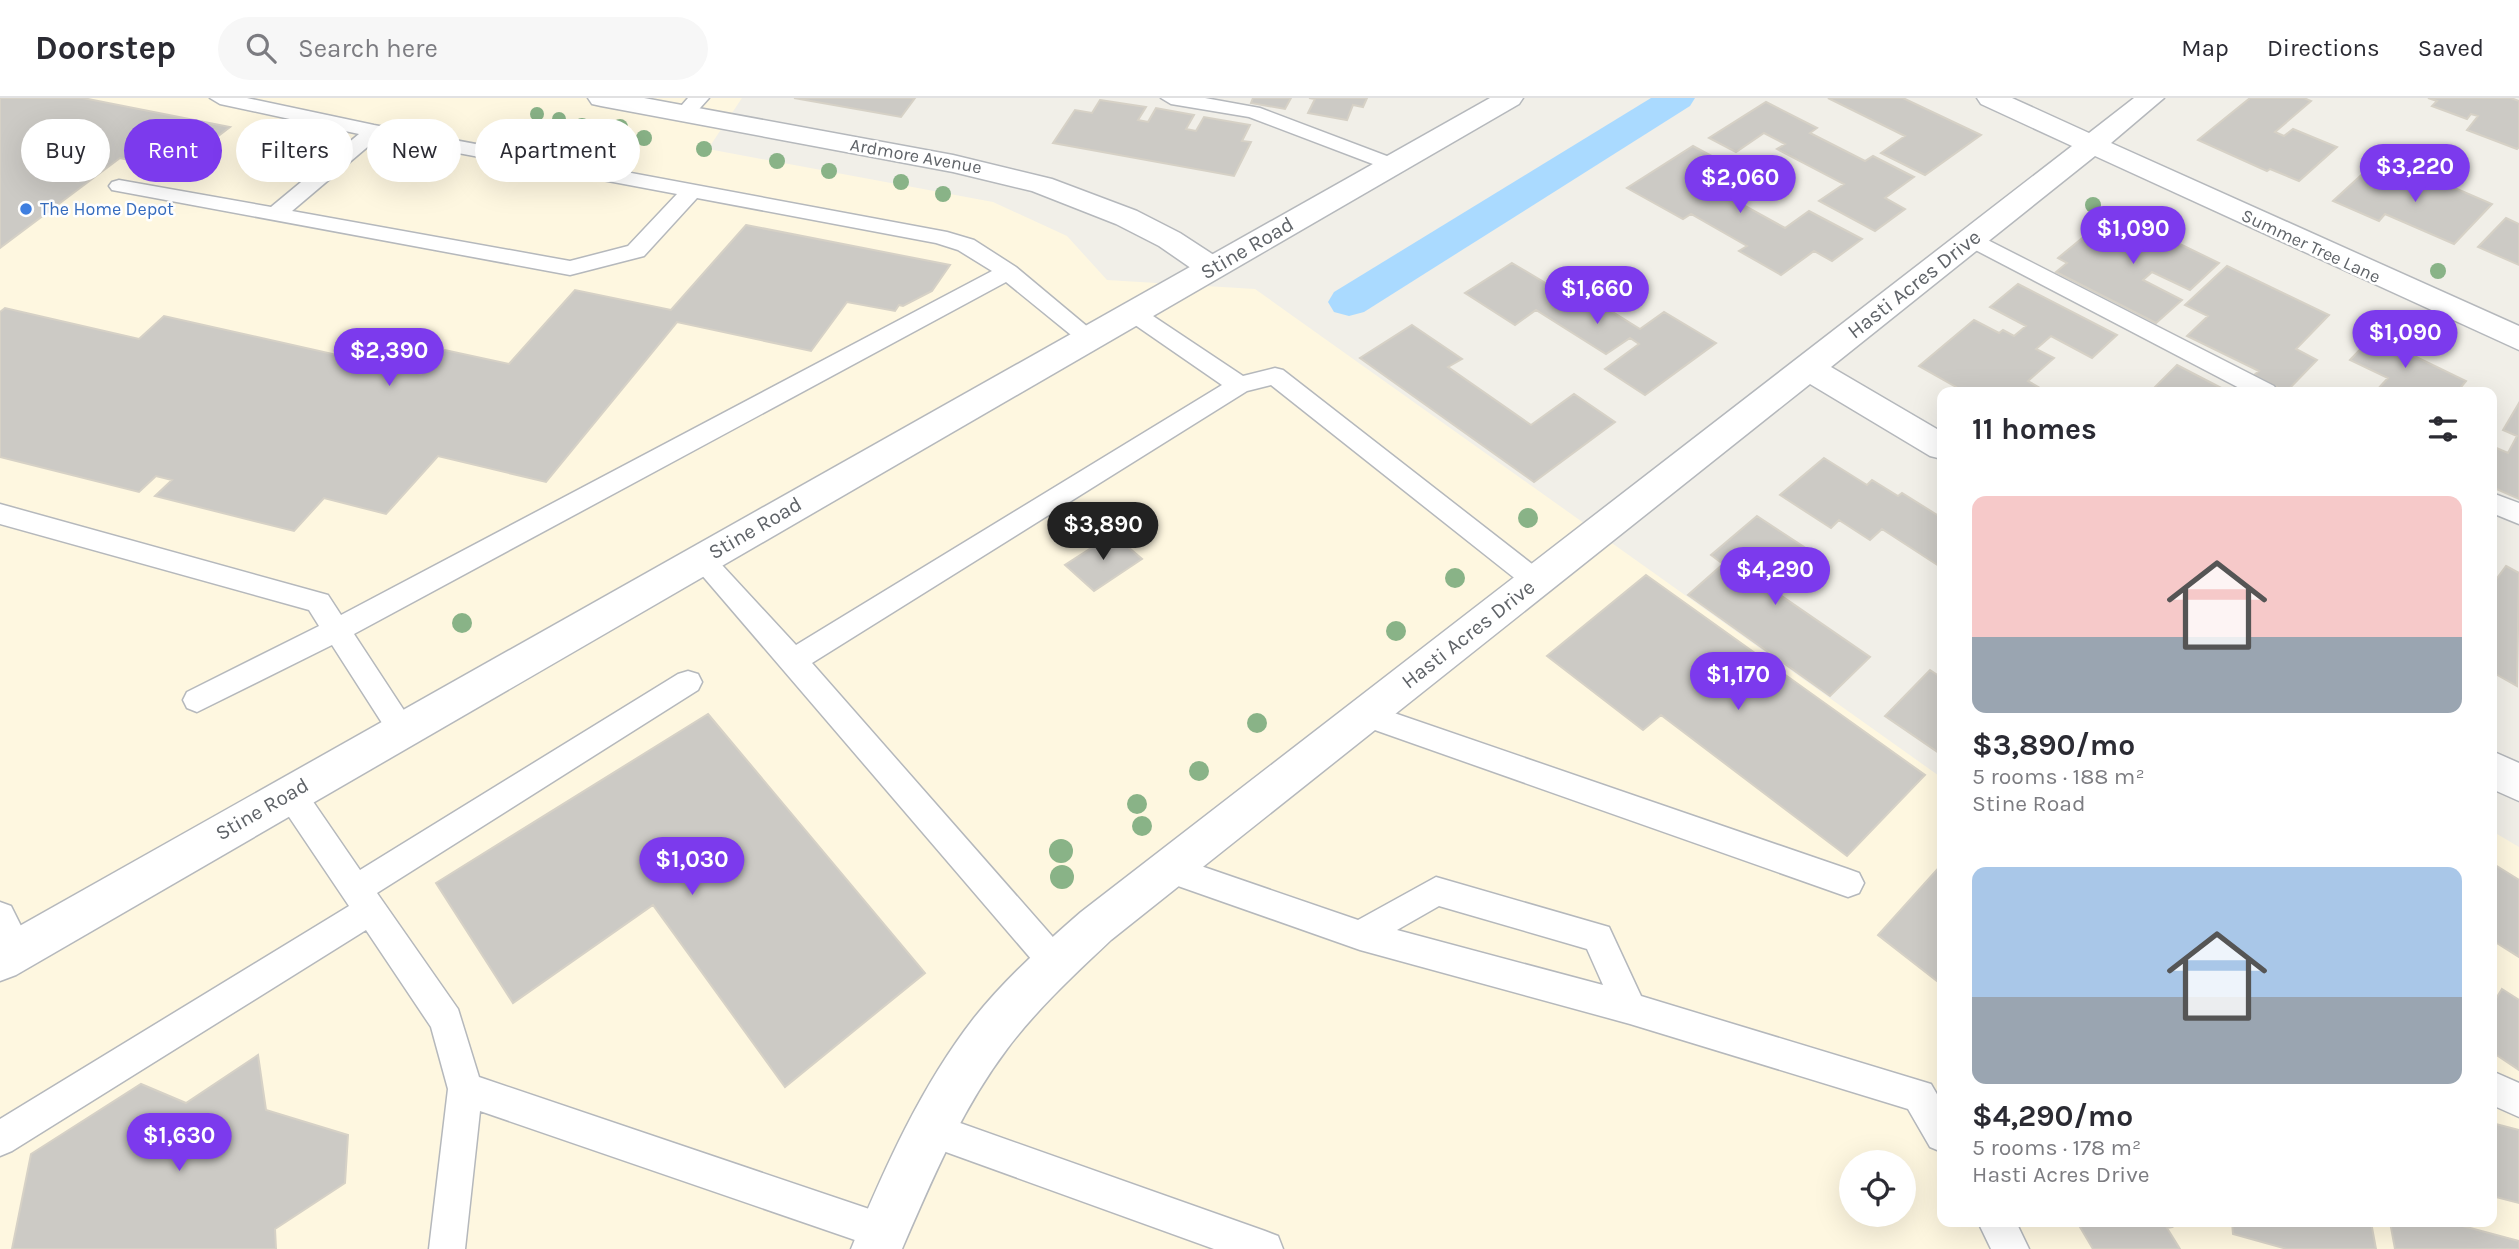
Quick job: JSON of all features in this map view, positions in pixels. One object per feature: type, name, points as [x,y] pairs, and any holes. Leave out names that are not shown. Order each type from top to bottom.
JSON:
[{"type":"street","name":"Ardmore Avenue","points":[[601,98],[692,106],[1001,171],[1071,192],[1129,216],[1181,246],[1212,268]]},
{"type":"street","name":"Stine Road","points":[[9,955],[1510,98]]},
{"type":"street","name":"Summer Tree Lane","points":[[1990,98],[2519,339]]},
{"type":"street","name":"Hasti Acres Drive","points":[[880,1240],[942,1110],[991,1034],[1055,963],[1169,869],[2151,98]]},
{"type":"street","points":[[1808,368],[1937,444]]},
{"type":"street","points":[[2497,771],[2519,784]]},
{"type":"lane","points":[[220,98],[367,130]]},
{"type":"lane","points":[[1171,98],[1253,112],[1393,164]]},
{"type":"lane","points":[[276,214],[367,137]]},
{"type":"lane","points":[[461,147],[939,237],[966,245],[1008,272],[1089,338]]},
{"type":"lane","points":[[119,186],[570,268],[636,251],[693,190]]},
{"type":"lane","points":[[1972,239],[2256,387]]},
{"type":"lane","points":[[197,700],[337,630],[1008,272]]},
{"type":"lane","points":[[1133,313],[1239,385]]},
{"type":"lane","points":[[793,661],[1239,385],[1275,376],[1536,581]]},
{"type":"lane","points":[[2497,504],[2519,514]]},
{"type":"lane","points":[[0,514],[318,602],[401,729]]},
{"type":"lane","points":[[701,559],[1055,963]]},
{"type":"lane","points":[[0,1139],[688,682]]},
{"type":"lane","points":[[1365,715],[1848,883]]},
{"type":"lane","points":[[290,793],[446,1020],[464,1089],[447,1249]]},
{"type":"lane","points":[[1169,869],[1360,935],[1630,1008],[1919,1096],[1937,1127]]},
{"type":"lane","points":[[1360,935],[1436,891],[1598,937],[1630,1008]]},
{"type":"lane","points":[[0,916],[9,955]]},
{"type":"lane","points":[[464,1089],[880,1240]]},
{"type":"lane","points":[[2497,1090],[2519,1100]]},
{"type":"lane","points":[[932,1130],[1265,1249]]},
{"type":"lane","points":[[1999,1227],[2011,1249]]},
{"type":"shaded area","points":[[0,98],[742,98],[708,149],[993,202],[1067,236],[1107,280],[1255,289],[1937,774],[1937,1227],[2497,1227],[2497,834],[2519,847],[2519,1249],[0,1249]]},
{"type":"building","points":[[0,98],[83,98],[189,119],[124,119],[124,159],[120,158],[110,166],[110,119],[21,119],[21,182],[88,182],[0,248]]},
{"type":"building","points":[[794,98],[915,98],[901,117]]},
{"type":"building","points":[[1253,98],[1291,98],[1285,109],[1251,103]]},
{"type":"building","points":[[1309,98],[1367,98],[1363,107],[1353,105],[1347,120],[1308,113],[1315,99]]},
{"type":"building","points":[[1828,98],[1903,98],[1981,135],[1925,175],[1881,153],[1905,136]]},
{"type":"building","points":[[2250,98],[2304,98],[2311,101],[2275,132],[2284,136],[2293,129],[2337,147],[2299,181],[2270,169],[2267,171],[2198,140]]},
{"type":"building","points":[[2428,98],[2511,98],[2519,101],[2519,147],[2517,149],[2467,130],[2478,116],[2471,114],[2467,119],[2432,106],[2437,101]]},
{"type":"building","points":[[1100,100],[1146,107],[1138,120],[1148,122],[1156,108],[1194,115],[1186,129],[1196,131],[1204,117],[1250,125],[1242,141],[1251,142],[1234,176],[1053,143],[1075,110],[1092,113]]},
{"type":"building","points":[[1766,102],[1817,128],[1810,133],[1865,161],[1873,156],[1914,177],[1885,198],[1905,209],[1875,231],[1819,201],[1844,184],[1777,149],[1785,144],[1764,133],[1736,152],[1709,138]]},
{"type":"building","points":[[222,125],[230,127],[222,133]]},
{"type":"building","points":[[1693,146],[1723,162],[1696,179],[1785,228],[1809,211],[1862,239],[1832,261],[1814,251],[1781,275],[1739,251],[1747,246],[1691,214],[1683,219],[1627,188]]},
{"type":"building","points":[[2369,168],[2415,187],[2427,176],[2492,204],[2454,244],[2385,214],[2379,221],[2333,201]]},
{"type":"building","points":[[2114,212],[2219,263],[2190,290],[2152,272],[2143,280],[2182,300],[2156,323],[2056,272],[2067,263],[2058,258]]},
{"type":"building","points":[[2506,218],[2519,224],[2519,265],[2478,247]]},
{"type":"building","points":[[746,225],[950,265],[932,291],[903,306],[899,305],[895,311],[847,302],[811,351],[677,322],[546,482],[438,456],[386,514],[324,498],[294,531],[155,496],[172,480],[156,476],[139,492],[0,457],[0,312],[5,308],[139,339],[164,316],[421,374],[445,350],[509,364],[575,290],[671,310]]},
{"type":"building","points":[[1512,263],[1564,294],[1574,288],[1640,329],[1664,312],[1716,343],[1645,395],[1605,369],[1639,344],[1630,338],[1606,354],[1536,310],[1515,325],[1465,293]]},
{"type":"building","points":[[2227,266],[2329,315],[2296,349],[2317,360],[2291,387],[2277,387],[2254,375],[2259,371],[2187,336],[2208,316],[2185,305]]},
{"type":"building","points":[[2018,284],[2117,335],[2092,358],[2051,336],[2036,349],[2054,358],[2028,381],[2038,387],[1956,387],[1919,366],[1974,320],[1999,333],[2003,330],[2014,336],[2026,326],[1990,307]]},
{"type":"building","points":[[1412,325],[1462,359],[1448,367],[1531,425],[1574,394],[1615,422],[1534,482],[1360,358]]},
{"type":"building","points":[[2373,336],[2466,381],[2461,387],[2380,387],[2388,378],[2350,360]]},
{"type":"building","points":[[2177,365],[2219,387],[2155,387]]},
{"type":"building","points":[[2519,403],[2519,499],[2497,489],[2497,448],[2508,453],[2517,436],[2503,430]]},
{"type":"building","points":[[1824,458],[1867,485],[1872,480],[1898,496],[1902,493],[1937,515],[1937,565],[1882,529],[1870,540],[1839,520],[1831,528],[1780,495]]},
{"type":"building","points":[[1757,516],[1807,549],[1767,586],[1870,657],[1830,696],[1688,595],[1723,564],[1711,555]]},
{"type":"building","points":[[1113,534],[1142,559],[1094,591],[1065,565]]},
{"type":"building","points":[[2506,566],[2519,573],[2517,686],[2497,675],[2497,578]]},
{"type":"building","points":[[1646,575],[1925,775],[1847,856],[1661,715],[1643,730],[1547,656]]},
{"type":"building","points":[[1930,670],[1937,675],[1937,752],[1885,716]]},
{"type":"building","points":[[708,714],[925,973],[785,1087],[653,905],[513,1003],[436,883]]},
{"type":"building","points":[[2497,866],[2519,880],[2519,957],[2497,943]]},
{"type":"building","points":[[1937,870],[1937,981],[1878,935]]},
{"type":"building","points":[[2502,989],[2519,1000],[2519,1070],[2497,1055],[2497,997]]},
{"type":"building","points":[[258,1055],[266,1110],[348,1135],[345,1183],[275,1229],[276,1249],[12,1249],[31,1154],[141,1084],[186,1103]]},
{"type":"building","points":[[2497,1124],[2519,1130],[2519,1203],[2497,1197]]},
{"type":"building","points":[[2080,1227],[2172,1227],[2167,1228],[2180,1249],[2093,1249]]},
{"type":"building","points":[[2232,1227],[2372,1227],[2376,1249],[2287,1249],[2233,1234]]},
{"type":"building","points":[[2391,1227],[2467,1227],[2519,1241],[2519,1249],[2395,1249]]},
{"type":"waterway","points":[[1349,302],[1677,98]]},
{"type":"place","name":"The Home Depot","points":[[26,209]]}]
